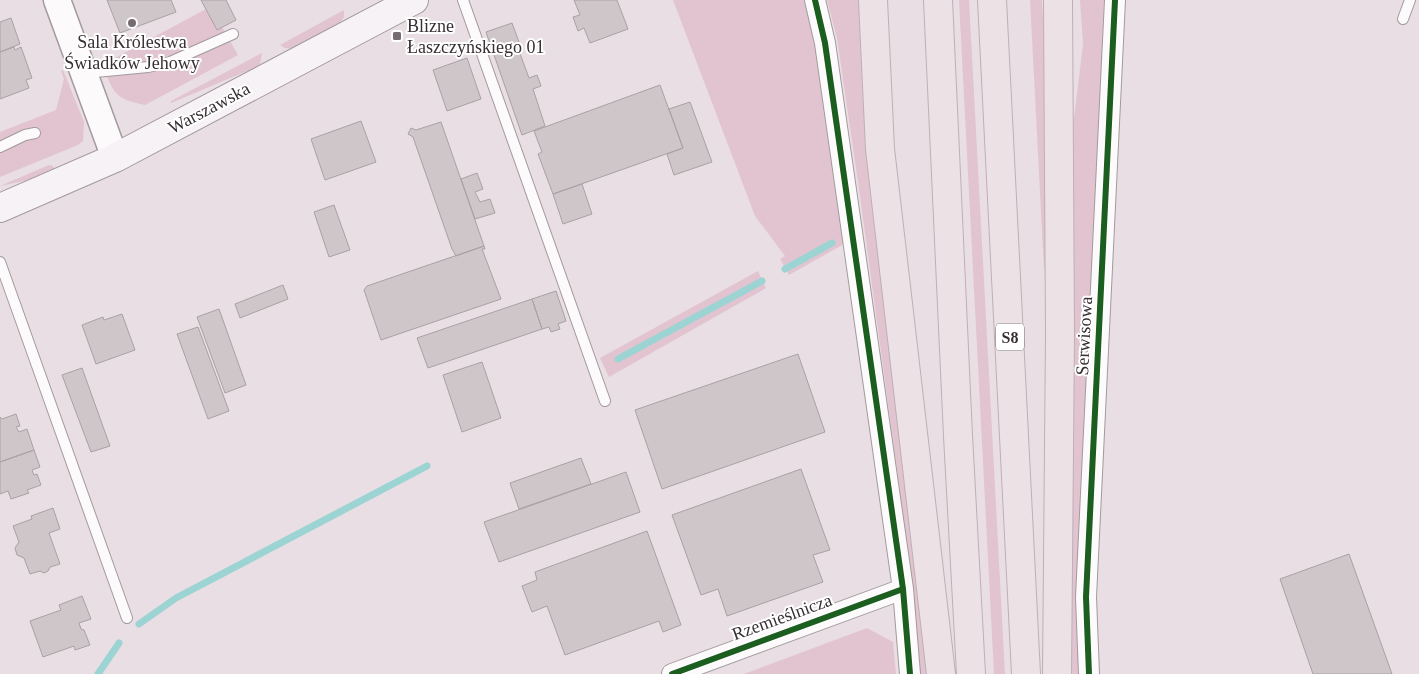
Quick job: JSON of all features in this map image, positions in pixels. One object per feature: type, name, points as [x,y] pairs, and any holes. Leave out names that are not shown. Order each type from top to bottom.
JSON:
[{"type":"highway","points":[[873,0],[880,149],[941,674]]},
{"type":"highway","points":[[938,0],[971,674]]},
{"type":"highway","name":"S8","points":[[992,0],[1026,674]]},
{"type":"highway","points":[[1058,0],[1060,344],[1058,674]]},
{"type":"main road","name":"Warszawska","points":[[0,208],[115,158],[414,0]]},
{"type":"street","points":[[57,0],[115,158]]},
{"type":"street","points":[[815,0],[825,43],[903,589],[910,674]]},
{"type":"street","name":"Serwisowa","points":[[1088,674],[1086,597],[1115,0]]},
{"type":"street","name":"Rzemieślnicza","points":[[672,674],[903,589]]},
{"type":"lane","points":[[463,0],[605,401]]},
{"type":"lane","points":[[1403,19],[1410,0]]},
{"type":"lane","points":[[84,73],[148,67],[170,62],[233,34]]},
{"type":"lane","points":[[0,148],[25,135],[35,133]]},
{"type":"lane","points":[[0,262],[127,618]]},
{"type":"shaded area","points":[[673,0],[806,0],[817,48],[844,244],[789,275],[780,259],[785,256],[755,216]]},
{"type":"shaded area","points":[[827,0],[864,0],[929,674],[919,674],[915,610],[859,189],[837,38]]},
{"type":"shaded area","points":[[959,0],[969,0],[1005,674],[994,674]]},
{"type":"shaded area","points":[[1030,0],[1042,0],[1049,122],[1048,269],[1044,269]]},
{"type":"shaded area","points":[[1080,0],[1104,0],[1093,300],[1077,588],[1079,674],[1066,674],[1072,135],[1083,44]]},
{"type":"shaded area","points":[[206,9],[217,30],[222,27],[238,55],[145,105],[127,100],[116,93],[102,65]]},
{"type":"shaded area","points":[[344,10],[344,17],[337,27],[294,49],[285,48],[280,45]]},
{"type":"shaded area","points":[[262,53],[260,64],[254,68],[171,103],[171,101]]},
{"type":"shaded area","points":[[63,70],[84,122],[83,141],[78,145],[0,177],[0,132],[56,110],[64,79],[61,71]]},
{"type":"shaded area","points":[[49,165],[53,166],[55,170],[34,179],[0,186]]},
{"type":"shaded area","points":[[758,271],[766,288],[609,377],[600,358]]},
{"type":"shaded area","points":[[867,628],[893,642],[896,674],[744,674]]},
{"type":"building","name":"Sala Królestwa Świadków Jehowy","points":[[107,0],[171,0],[176,12],[120,33]]},
{"type":"building","points":[[201,0],[226,0],[236,20],[217,30]]},
{"type":"building","points":[[574,0],[617,0],[628,29],[590,43],[584,28],[578,31],[573,17],[580,15]]},
{"type":"building","points":[[11,18],[20,44],[0,52],[0,22]]},
{"type":"building","points":[[512,23],[519,42],[516,43],[529,78],[537,75],[541,86],[533,89],[545,126],[522,135],[486,32]]},
{"type":"building","points":[[14,47],[15,50],[21,47],[32,78],[26,80],[29,88],[0,99],[0,52]]},
{"type":"building","points":[[467,58],[481,99],[447,111],[433,70]]},
{"type":"building","points":[[660,85],[683,148],[553,194],[538,154],[542,152],[534,131]]},
{"type":"building","points":[[690,102],[712,162],[674,175],[667,154],[683,148],[669,109]]},
{"type":"building","points":[[361,121],[376,162],[325,180],[311,139]]},
{"type":"building","points":[[441,122],[484,246],[456,256],[413,137],[408,134],[411,128],[416,130]]},
{"type":"building","points":[[477,173],[483,189],[475,192],[480,202],[490,199],[495,213],[475,219],[461,179]]},
{"type":"building","points":[[582,184],[592,214],[563,224],[553,194]]},
{"type":"building","points":[[334,205],[350,250],[329,257],[314,212]]},
{"type":"building","points":[[484,246],[485,249],[482,249],[501,299],[381,340],[364,290],[367,286]]},
{"type":"building","points":[[283,285],[288,299],[240,318],[235,304]]},
{"type":"building","points":[[556,291],[566,321],[558,324],[560,329],[551,332],[549,327],[542,329],[532,299]]},
{"type":"building","points":[[532,299],[542,329],[428,368],[417,338]]},
{"type":"building","points":[[219,309],[246,385],[225,393],[197,317]]},
{"type":"building","points":[[122,314],[135,350],[96,364],[82,325],[103,317],[104,320]]},
{"type":"building","points":[[198,327],[229,411],[208,419],[177,334]]},
{"type":"building","points":[[798,354],[825,432],[662,489],[635,410]]},
{"type":"building","points":[[482,362],[501,418],[462,432],[443,375]]},
{"type":"building","points":[[82,368],[110,446],[91,452],[62,375]]},
{"type":"building","points":[[16,414],[20,426],[16,427],[19,432],[27,429],[34,450],[0,462],[0,417],[2,419]]},
{"type":"building","points":[[34,450],[40,467],[32,470],[34,475],[37,474],[41,485],[27,490],[29,493],[11,499],[8,491],[0,494],[0,462]]},
{"type":"building","points":[[581,458],[591,484],[519,509],[510,483]]},
{"type":"building","points":[[801,469],[830,550],[813,555],[823,582],[727,616],[718,589],[701,595],[672,515]]},
{"type":"building","points":[[626,472],[640,512],[499,562],[484,522]]},
{"type":"building","points":[[53,508],[60,529],[49,533],[60,564],[50,567],[44,573],[40,571],[30,574],[24,558],[17,555],[15,548],[19,542],[13,526],[32,519],[31,516]]},
{"type":"building","points":[[647,531],[681,625],[663,632],[659,621],[565,655],[547,606],[532,612],[522,586],[537,580],[535,572]]},
{"type":"building","points":[[1349,554],[1392,674],[1313,674],[1280,579]]},
{"type":"building","points":[[82,596],[91,619],[79,623],[90,645],[75,650],[74,646],[43,657],[30,621],[61,610],[59,605]]},
{"type":"waterway","points":[[785,269],[832,243]]},
{"type":"waterway","points":[[618,359],[762,281]]},
{"type":"waterway","points":[[139,624],[176,598],[427,466]]},
{"type":"waterway","points":[[98,674],[119,643]]},
{"type":"cycle path","points":[[815,0],[825,43],[903,589],[910,674]]},
{"type":"cycle path","points":[[1089,674],[1086,597],[1115,0]]},
{"type":"cycle path","points":[[672,674],[903,589]]},
{"type":"place","name":"Sala Królestwa Świadków Jehowy","points":[[132,23]]},
{"type":"place","name":"Blizne Łaszczyńskiego 01","points":[[397,36]]}]
